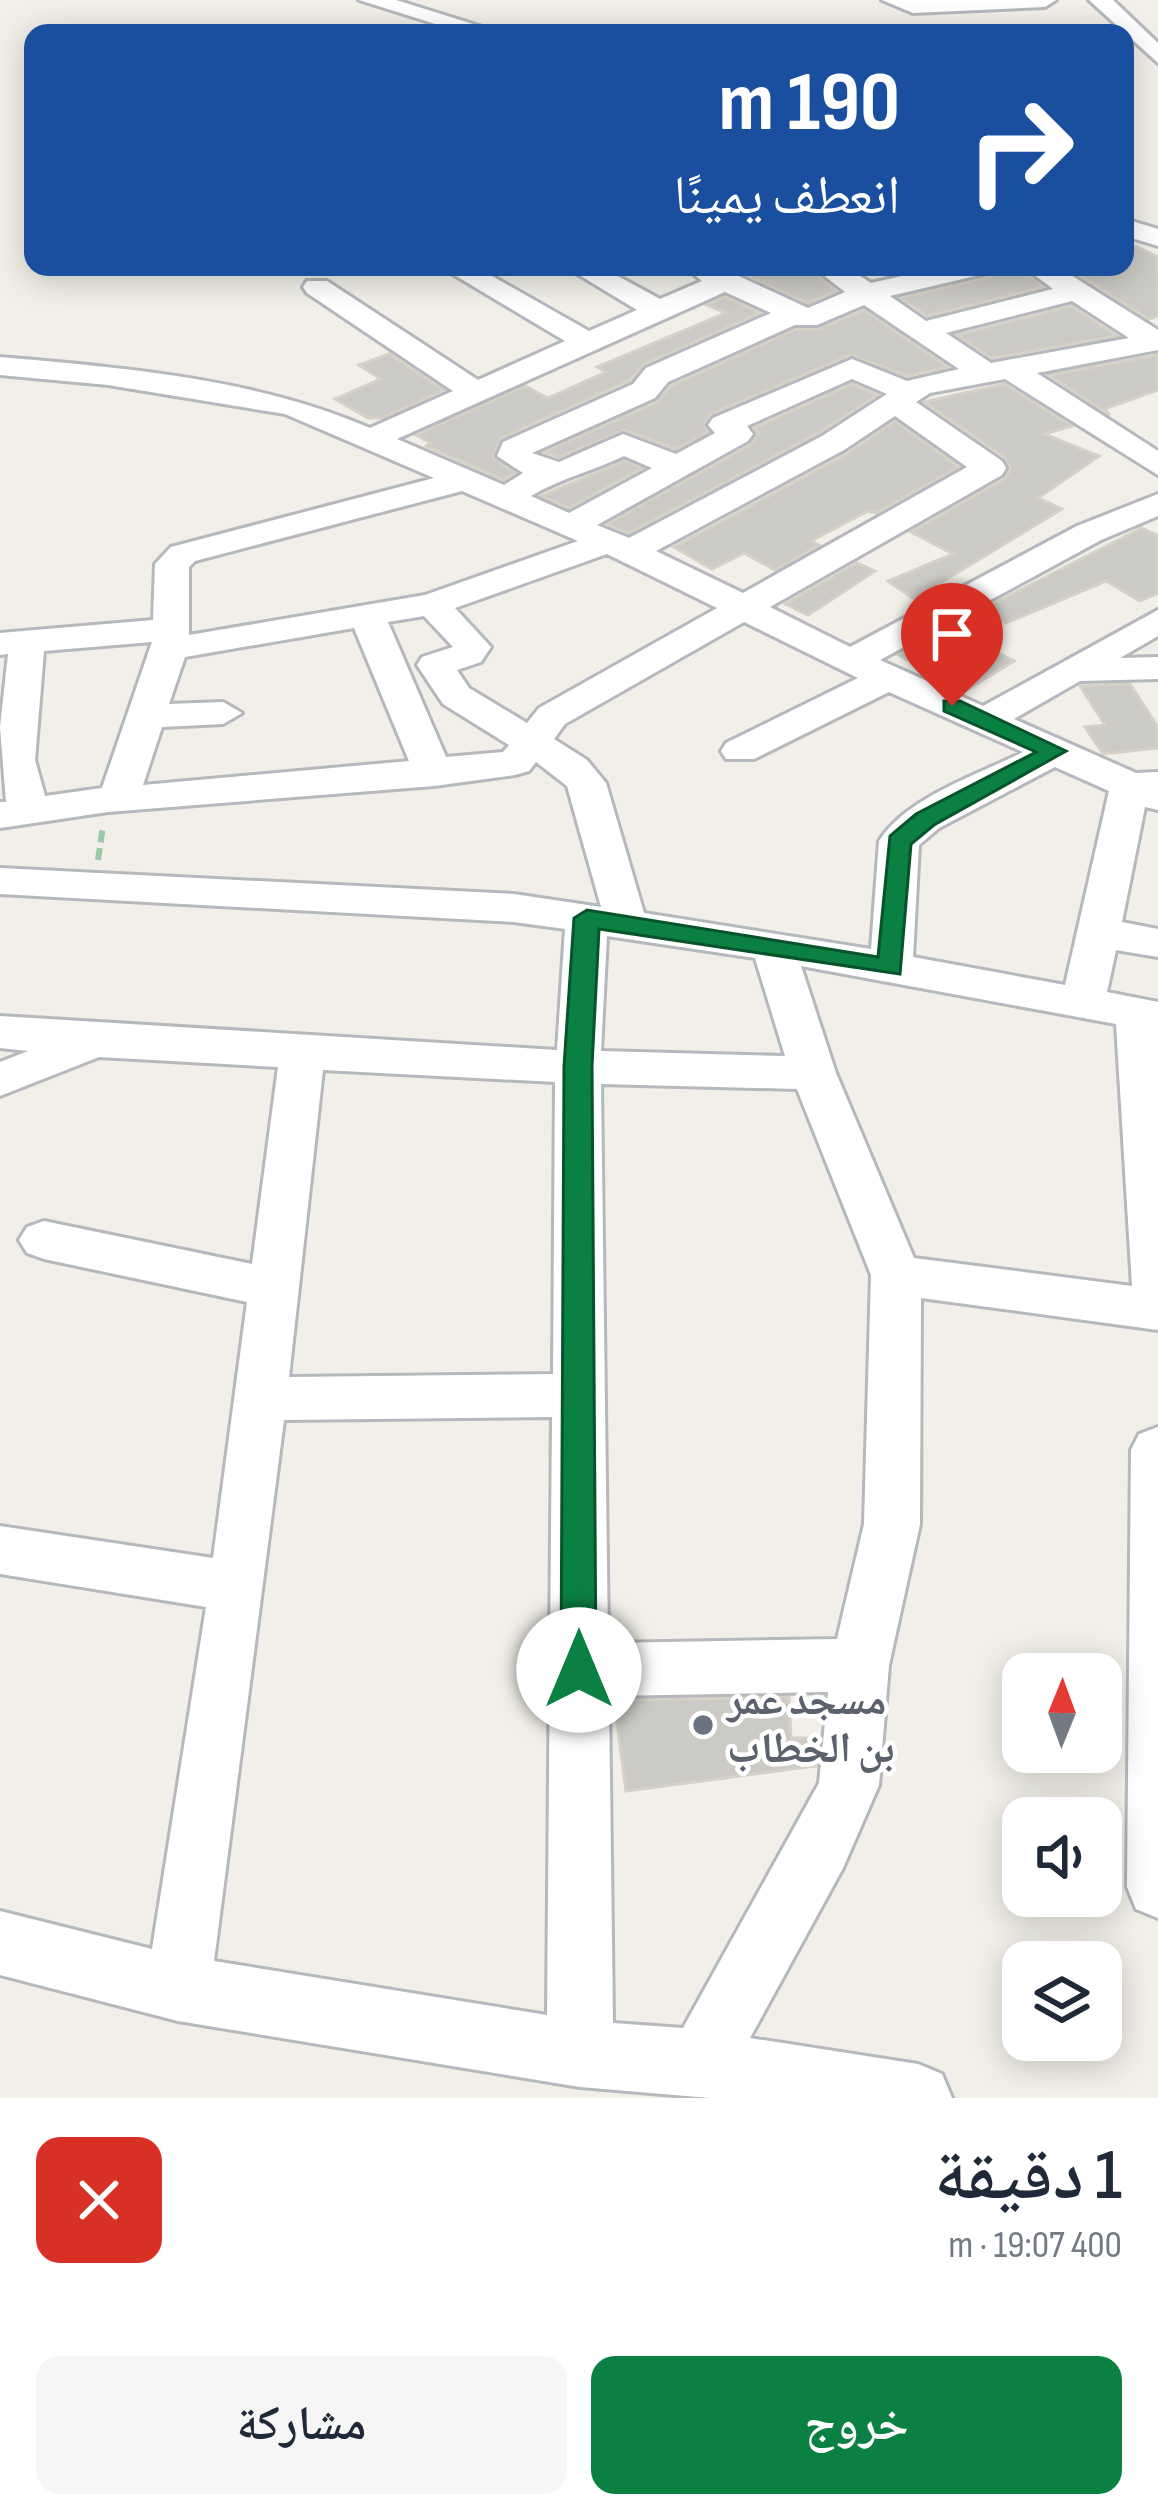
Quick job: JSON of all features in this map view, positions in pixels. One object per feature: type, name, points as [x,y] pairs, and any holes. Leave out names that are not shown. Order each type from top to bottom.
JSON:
[{"type":"street","points":[[370,0],[457,24]]},
{"type":"street","points":[[893,0],[905,6],[1046,0]]},
{"type":"street","points":[[1100,0],[1125,24]]},
{"type":"street","points":[[1134,33],[1158,56]]},
{"type":"street","points":[[470,276],[588,342]]},
{"type":"street","points":[[597,276],[659,310]]},
{"type":"street","points":[[716,276],[902,398],[990,468],[543,722],[532,745],[515,763],[14,812],[14,643],[170,639],[432,604],[618,547],[833,443],[902,398],[996,370],[1157,342]]},
{"type":"street","points":[[843,276],[924,330],[1158,465]]},
{"type":"street","points":[[676,466],[616,445],[565,472],[548,472],[511,451],[644,392],[657,375],[781,320],[811,319],[871,292],[939,276]]},
{"type":"street","points":[[1051,276],[1157,342]]},
{"type":"street","points":[[369,440],[725,280]]},
{"type":"street","points":[[317,287],[476,392]]},
{"type":"street","points":[[924,330],[1075,292]]},
{"type":"street","points":[[0,366],[108,376],[279,403],[618,547],[851,661],[1149,789],[1097,932],[1083,1003]]},
{"type":"street","points":[[568,526],[737,434],[724,425],[852,368]]},
{"type":"street","points":[[503,500],[548,472]]},
{"type":"street","points":[[113,799],[147,716],[170,639],[172,564],[184,554],[462,481]]},
{"type":"street","points":[[851,661],[1089,533],[1158,504]]},
{"type":"street","points":[[432,604],[473,651],[435,665],[441,679],[456,696],[572,768],[586,783],[606,920],[578,1066],[580,2054]]},
{"type":"street","points":[[367,616],[434,774]]},
{"type":"street","points":[[984,721],[1158,621]]},
{"type":"street","points":[[1072,671],[1158,668]]},
{"type":"street","points":[[740,751],[889,677]]},
{"type":"street","points":[[147,716],[223,713]]},
{"type":"street","points":[[891,968],[899,842],[925,819],[1054,751]]},
{"type":"street","points":[[0,881],[448,901],[772,946],[1147,1015],[1158,1305],[896,1275]]},
{"type":"street","points":[[1097,932],[1158,944]]},
{"type":"street","points":[[700,2063],[820,1847],[849,1785],[860,1665],[892,1524],[896,1275],[813,1073],[772,946]]},
{"type":"street","points":[[0,1032],[94,1042],[813,1073]]},
{"type":"street","points":[[0,1081],[94,1042]]},
{"type":"street","points":[[178,1988],[237,1587],[303,1050]]},
{"type":"street","points":[[44,1240],[272,1288]]},
{"type":"street","points":[[257,1400],[578,1395]]},
{"type":"street","points":[[1158,1450],[1158,1888]]},
{"type":"street","points":[[0,1550],[237,1587]]},
{"type":"street","points":[[579,1670],[860,1665]]},
{"type":"street","points":[[0,1942],[178,1988],[580,2054],[700,2063],[886,2096]]},
{"type":"path","points":[[94,888],[113,799]]},
{"type":"building","points":[[1134,245],[1158,257],[1158,316],[1149,319],[1080,276],[1134,276]]},
{"type":"building","points":[[750,276],[819,276],[836,291],[808,303]]},
{"type":"building","points":[[1030,276],[1043,287],[927,316],[901,298],[989,277]]},
{"type":"building","points":[[725,297],[760,313],[644,364],[630,380],[501,438],[493,457],[515,473],[504,480],[426,446],[431,443],[416,435],[525,386],[548,398],[606,372],[597,367],[726,313],[707,305]]},
{"type":"building","points":[[1071,306],[1117,336],[992,358],[957,335]]},
{"type":"building","points":[[864,310],[948,367],[907,376],[850,355],[711,414],[704,425],[708,432],[676,449],[625,430],[559,457],[544,452],[657,402],[671,386],[796,329],[819,329]]},
{"type":"building","points":[[389,354],[444,390],[382,418],[368,418],[335,399],[381,379],[359,365]]},
{"type":"building","points":[[1158,355],[1158,390],[1104,409],[1110,415],[1049,375]]},
{"type":"building","points":[[852,384],[877,395],[820,432],[629,533],[607,524],[750,445],[758,434],[754,428]]},
{"type":"building","points":[[1004,384],[1072,426],[1044,434],[1099,456],[1038,498],[1062,509],[914,599],[888,581],[953,554],[911,532],[1004,479],[1010,470],[1005,457],[924,402]]},
{"type":"building","points":[[895,421],[959,467],[876,513],[868,511],[811,541],[819,545],[775,570],[744,553],[712,569],[674,547],[847,454]]},
{"type":"building","points":[[624,461],[642,468],[569,508],[541,496]]},
{"type":"building","points":[[1142,528],[1158,536],[1158,593],[1140,601],[1106,581],[1006,623],[983,609]]},
{"type":"building","points":[[857,563],[875,571],[808,615],[785,604]]},
{"type":"building","points":[[964,634],[1014,661],[963,692],[923,674],[927,671],[899,655],[933,636],[947,645]]},
{"type":"building","points":[[1130,684],[1158,727],[1158,748],[1103,754],[1085,727],[1105,725],[1080,686]]},
{"type":"building","name":"مسجد عمر بن الخطاب","points":[[789,1697],[791,1738],[819,1738],[816,1766],[626,1791],[614,1700]]},
{"type":"place","name":"مسجد عمر بن الخطاب","points":[[703,1725]]},
{"type":"route","points":[[579,1670],[578,1066],[587,918],[891,968],[896,856],[908,830],[1054,751],[952,706]]}]
